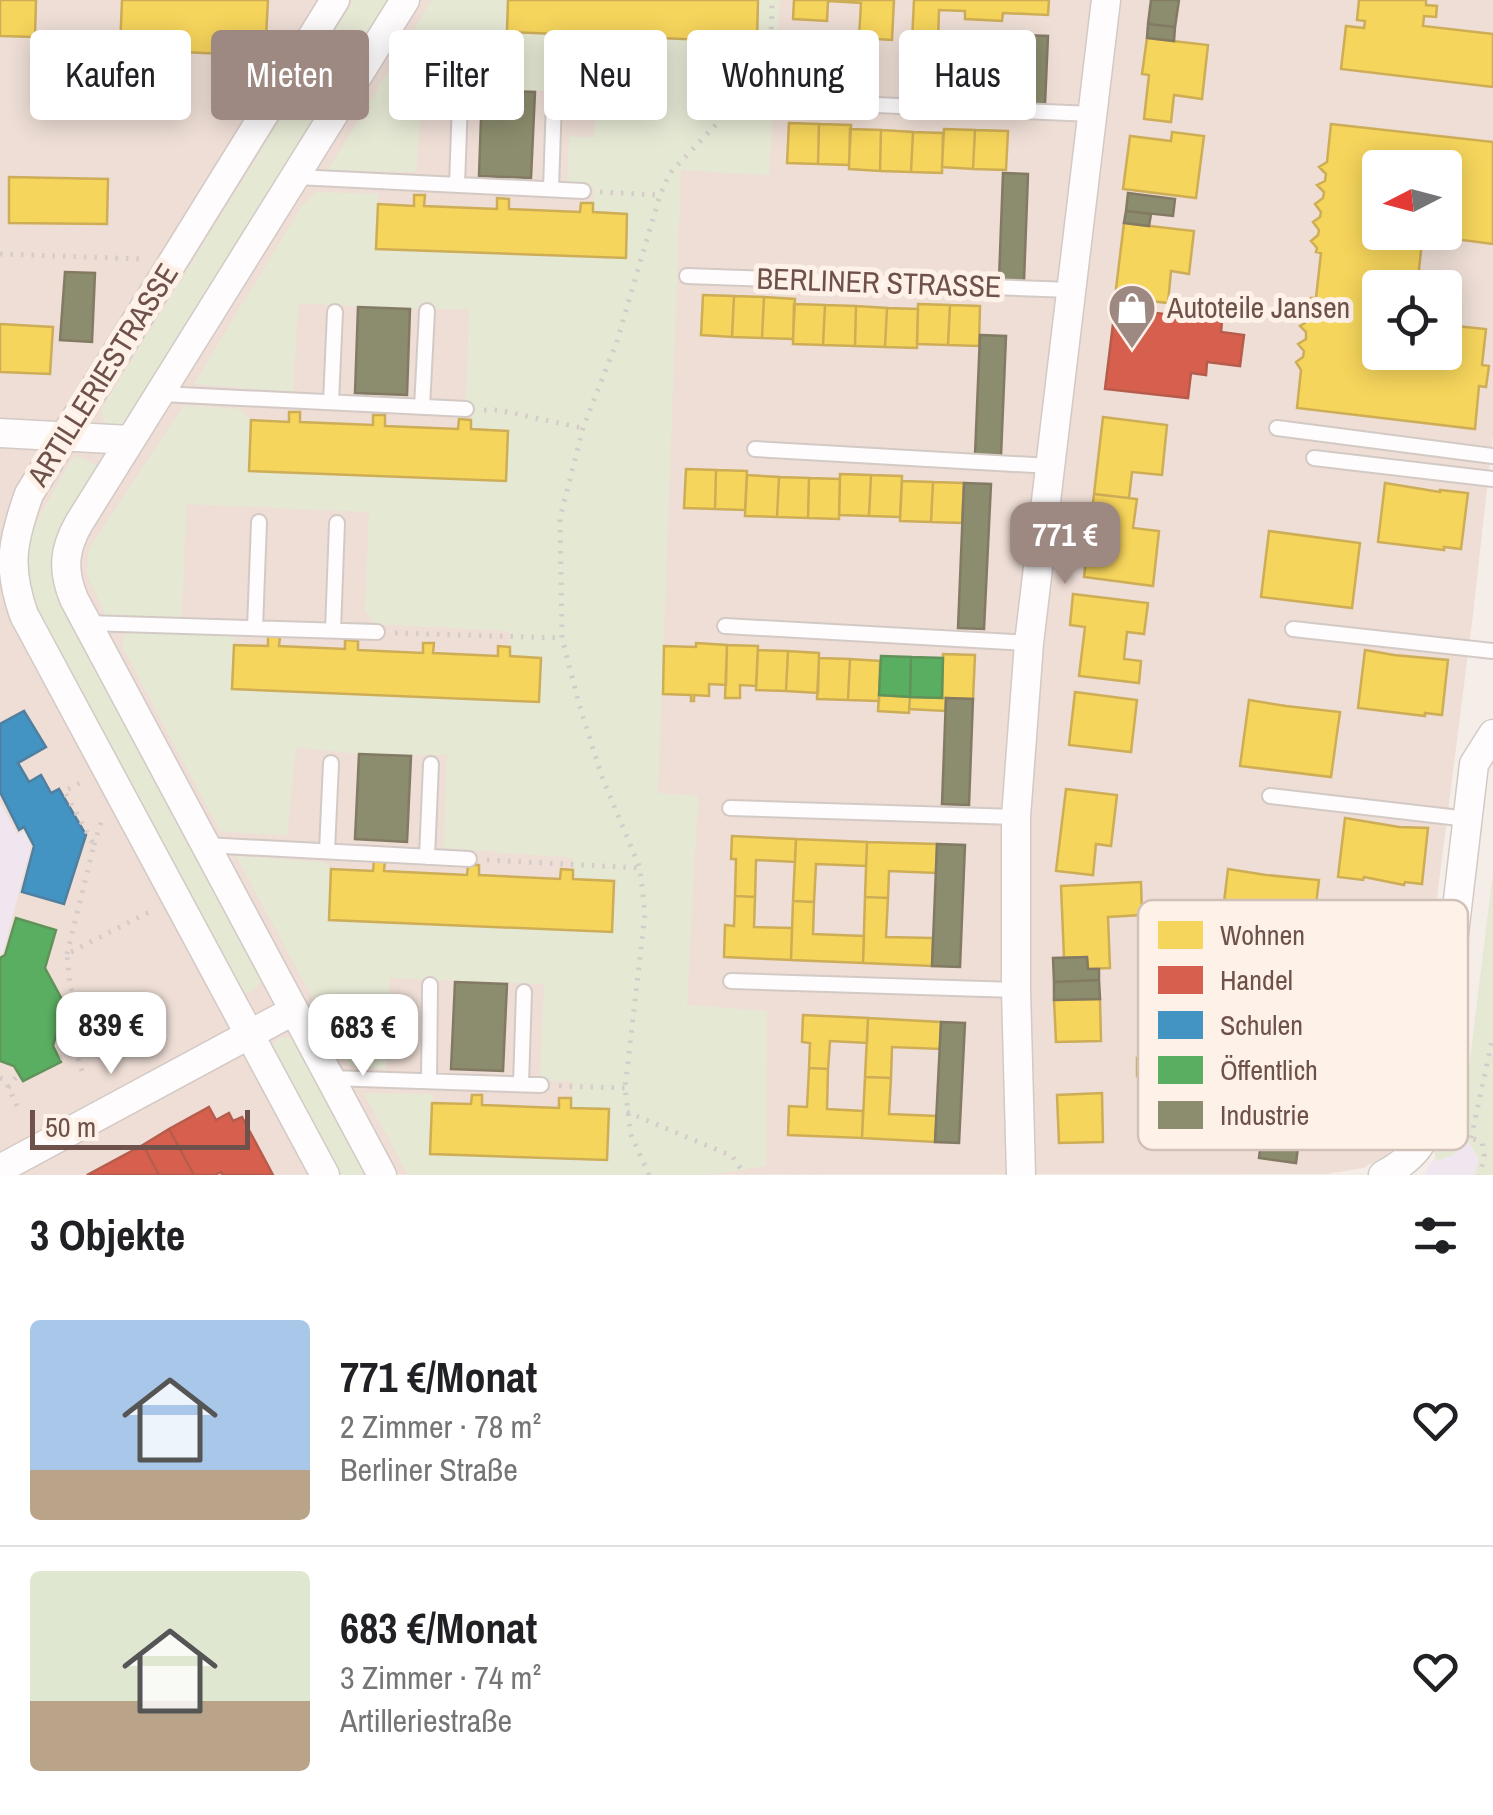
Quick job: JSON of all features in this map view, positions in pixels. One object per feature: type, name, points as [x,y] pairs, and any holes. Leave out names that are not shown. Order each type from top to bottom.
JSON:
[{"type":"street","name":"ARTILLERIESTRASSE","points":[[325,1175],[24,615],[14,588],[13,560],[17,529],[29,494],[336,0]]},
{"type":"street","name":"ARTILLERIESTRASSE","points":[[382,1175],[86,623],[67,581],[65,561],[68,542],[405,0]]},
{"type":"street","points":[[1021,1175],[1016,817],[1029,644],[1106,0]]},
{"type":"street","points":[[0,433],[130,440]]},
{"type":"street","points":[[1458,900],[1474,764],[1493,734]]},
{"type":"street","points":[[0,1169],[293,1012]]},
{"type":"street","points":[[1383,1175],[1406,1162],[1416,1150]]},
{"type":"lane","points":[[879,104],[1092,114]]},
{"type":"lane","points":[[457,185],[459,120]]},
{"type":"lane","points":[[551,190],[553,120]]},
{"type":"lane","points":[[296,177],[582,191]]},
{"type":"lane","name":"BERLINER STRASSE","points":[[687,276],[1071,290]]},
{"type":"lane","points":[[331,402],[335,312]]},
{"type":"lane","points":[[422,406],[427,312]]},
{"type":"lane","points":[[160,394],[466,409]]},
{"type":"lane","points":[[1277,428],[1493,456]]},
{"type":"lane","points":[[755,449],[1050,466]]},
{"type":"lane","points":[[1314,458],[1493,479]]},
{"type":"lane","points":[[256,628],[259,522]]},
{"type":"lane","points":[[333,630],[337,523]]},
{"type":"lane","points":[[86,623],[378,632]]},
{"type":"lane","points":[[725,626],[1029,644]]},
{"type":"lane","points":[[1293,630],[1493,651]]},
{"type":"lane","points":[[327,851],[331,763]]},
{"type":"lane","points":[[427,856],[431,764]]},
{"type":"lane","points":[[1270,796],[1468,819]]},
{"type":"lane","points":[[730,808],[1016,817]]},
{"type":"lane","points":[[204,845],[469,859]]},
{"type":"lane","points":[[731,981],[1016,990]]},
{"type":"lane","points":[[428,1081],[430,985]]},
{"type":"lane","points":[[521,1084],[524,992]]},
{"type":"lane","points":[[330,1078],[540,1085]]},
{"type":"path","points":[[649,1175],[631,1134],[625,1088],[645,914],[640,868],[602,777],[562,638],[560,518],[583,428],[616,341],[660,195],[670,173],[727,113],[771,44],[772,0]]},
{"type":"path","points":[[582,191],[660,195]]},
{"type":"path","points":[[0,254],[174,259]]},
{"type":"path","points":[[466,409],[498,410],[583,428]]},
{"type":"path","points":[[378,632],[562,638]]},
{"type":"path","points":[[60,1058],[94,1042],[70,986],[68,954],[94,845],[64,791],[107,769]]},
{"type":"path","points":[[469,859],[640,868]]},
{"type":"path","points":[[68,954],[176,897]]},
{"type":"path","points":[[80,1010],[72,1024],[70,1040],[82,1071]]},
{"type":"path","points":[[1480,1175],[1482,1142],[1471,1138],[1493,1036]]},
{"type":"path","points":[[8,1088],[18,1076]]},
{"type":"path","points":[[0,1078],[17,1106]]},
{"type":"path","points":[[540,1085],[625,1088]]},
{"type":"path","points":[[627,1112],[732,1156],[745,1175]]},
{"type":"shaded area","points":[[0,0],[1493,0],[1493,434],[1437,900],[1138,900],[1138,1150],[1391,1150],[1363,1168],[1327,1174],[0,1175]]},
{"type":"shaded area","points":[[0,802],[17,834],[24,831],[31,846],[0,954]]},
{"type":"shaded area","points":[[1468,1144],[1479,1159],[1474,1175],[1424,1175],[1434,1158],[1436,1161],[1468,1150]]},
{"type":"green space","points":[[354,0],[391,0],[369,35],[369,30],[335,30]]},
{"type":"green space","points":[[432,0],[508,0],[508,30],[414,30]]},
{"type":"green space","points":[[758,0],[780,0],[778,30],[757,30]]},
{"type":"green space","points":[[524,33],[544,33],[544,91],[524,91]]},
{"type":"green space","points":[[667,38],[687,39],[687,120],[772,120],[769,175],[681,170],[658,793],[698,796],[687,1005],[767,1011],[766,1166],[708,1175],[408,1175],[364,1093],[433,1094],[431,1154],[607,1160],[609,1110],[571,1108],[573,1082],[540,1080],[544,984],[390,978],[386,1069],[349,1065],[236,856],[323,862],[331,869],[612,932],[617,880],[573,879],[573,858],[444,848],[447,755],[359,754],[296,747],[287,836],[220,831],[123,648],[123,639],[132,630],[235,636],[233,689],[539,702],[541,658],[510,656],[509,631],[374,624],[365,611],[369,512],[186,504],[182,618],[106,617],[87,574],[89,549],[184,405],[239,409],[251,420],[250,471],[506,481],[508,431],[471,429],[466,399],[469,309],[298,303],[293,392],[194,384],[302,206],[316,192],[378,194],[377,249],[626,258],[627,214],[593,212],[594,187],[567,186],[569,136],[594,138],[595,120],[667,120]]},
{"type":"green space","points":[[389,70],[389,120],[420,120],[416,172],[328,170],[359,120],[369,120],[369,103]]},
{"type":"green space","points":[[280,120],[316,120],[127,425],[116,428],[105,423],[101,410]]},
{"type":"green space","points":[[78,456],[98,466],[54,560],[58,596],[261,979],[247,993],[239,994],[62,660],[26,572],[34,527],[71,460]]},
{"type":"green space","points":[[1493,872],[1493,1175],[1474,1175],[1479,1159],[1468,1144],[1468,1074]]},
{"type":"green space","points":[[284,1037],[295,1039],[366,1175],[336,1175],[271,1048]]},
{"type":"green space","points":[[1434,1150],[1459,1150],[1451,1156],[1436,1161]]},
{"type":"building: Wohnen","points":[[0,0],[36,0],[35,30],[30,30],[30,37],[0,36]]},
{"type":"building: Wohnen","points":[[122,0],[268,0],[266,30],[211,30],[211,53],[191,52],[191,30],[121,30]]},
{"type":"building: Wohnen","points":[[508,0],[758,0],[757,30],[687,30],[687,39],[667,38],[667,30],[544,30],[544,33],[507,30]]},
{"type":"building: Wohnen","points":[[794,0],[894,0],[892,40],[879,39],[879,30],[859,30],[861,3],[828,1],[827,21],[793,19]]},
{"type":"building: Wohnen","points":[[914,0],[1049,0],[1048,15],[1003,13],[1002,21],[965,19],[965,11],[939,10],[938,30],[913,30]]},
{"type":"building: Wohnen","points":[[1359,0],[1426,0],[1426,5],[1437,6],[1436,17],[1424,16],[1423,26],[1493,34],[1493,87],[1341,69],[1346,26],[1364,28],[1365,21],[1357,20]]},
{"type":"building: Wohnen","points":[[1147,38],[1208,45],[1202,99],[1174,95],[1171,122],[1144,119],[1149,75],[1142,74]]},
{"type":"building: Wohnen","points":[[789,123],[819,124],[818,164],[787,163]]},
{"type":"building: Wohnen","points":[[819,124],[851,125],[849,165],[818,164]]},
{"type":"building: Wohnen","points":[[1331,124],[1493,142],[1493,244],[1462,240],[1462,150],[1362,150],[1362,250],[1421,250],[1419,270],[1362,270],[1362,370],[1462,370],[1462,327],[1486,329],[1482,365],[1489,366],[1486,387],[1479,386],[1475,429],[1297,408],[1301,370],[1296,362],[1304,351],[1298,344],[1306,339],[1300,326],[1308,321],[1302,308],[1316,298],[1321,253],[1316,252],[1311,241],[1318,235],[1313,222],[1321,212],[1315,204],[1324,192],[1317,185],[1325,181],[1326,174],[1319,167],[1327,162]]},
{"type":"building: Wohnen","points":[[850,129],[881,130],[880,171],[849,169]]},
{"type":"building: Wohnen","points":[[944,129],[975,130],[973,169],[942,167]]},
{"type":"building: Wohnen","points":[[881,130],[913,132],[911,172],[880,171]]},
{"type":"building: Wohnen","points":[[975,130],[1008,131],[1006,170],[973,169]]},
{"type":"building: Wohnen","points":[[913,132],[943,133],[942,173],[911,172]]},
{"type":"building: Wohnen","points":[[1172,132],[1204,136],[1196,198],[1123,189],[1130,136],[1171,141]]},
{"type":"building: Wohnen","points":[[9,177],[108,179],[107,224],[9,223]]},
{"type":"building: Wohnen","points":[[414,195],[425,195],[424,206],[497,209],[497,198],[509,199],[509,209],[580,212],[581,203],[593,203],[593,212],[627,214],[626,258],[376,249],[378,204],[414,206]]},
{"type":"building: Wohnen","points":[[1124,223],[1194,231],[1189,274],[1171,271],[1168,303],[1115,297]]},
{"type":"building: Wohnen","points":[[703,295],[734,296],[732,337],[701,335]]},
{"type":"building: Wohnen","points":[[734,296],[764,297],[762,338],[732,337]]},
{"type":"building: Wohnen","points":[[764,297],[795,299],[793,339],[762,338]]},
{"type":"building: Wohnen","points":[[794,304],[825,305],[823,345],[793,344]]},
{"type":"building: Wohnen","points":[[918,304],[950,305],[948,345],[917,344]]},
{"type":"building: Wohnen","points":[[825,305],[856,306],[855,346],[823,345]]},
{"type":"building: Wohnen","points":[[950,305],[980,306],[979,346],[948,345]]},
{"type":"building: Wohnen","points":[[856,306],[887,308],[885,347],[855,346]]},
{"type":"building: Wohnen","points":[[887,308],[918,309],[917,348],[885,347]]},
{"type":"building: Wohnen","points":[[0,324],[53,327],[50,374],[0,372]]},
{"type":"building: Wohnen","points":[[289,412],[300,412],[300,422],[373,425],[373,415],[385,415],[385,426],[458,429],[459,419],[471,420],[471,429],[508,431],[506,481],[249,471],[251,420],[289,422]]},
{"type":"building: Wohnen","points":[[1103,417],[1167,425],[1162,475],[1132,472],[1129,498],[1094,494]]},
{"type":"building: Wohnen","points":[[686,469],[716,470],[715,509],[684,508]]},
{"type":"building: Wohnen","points":[[716,470],[747,471],[745,510],[715,509]]},
{"type":"building: Wohnen","points":[[840,474],[871,475],[869,516],[839,515]]},
{"type":"building: Wohnen","points":[[747,475],[779,477],[777,517],[745,516]]},
{"type":"building: Wohnen","points":[[871,475],[902,476],[900,517],[869,516]]},
{"type":"building: Wohnen","points":[[779,477],[809,478],[808,518],[777,517]]},
{"type":"building: Wohnen","points":[[809,478],[840,479],[839,519],[808,518]]},
{"type":"building: Wohnen","points":[[902,481],[933,482],[931,522],[900,521]]},
{"type":"building: Wohnen","points":[[933,482],[964,483],[962,523],[931,522]]},
{"type":"building: Wohnen","points":[[1385,483],[1468,493],[1461,549],[1378,542]]},
{"type":"building: Wohnen","points":[[1094,494],[1137,499],[1133,528],[1159,531],[1153,586],[1084,577]]},
{"type":"building: Wohnen","points":[[1269,531],[1360,543],[1352,608],[1261,597]]},
{"type":"building: Wohnen","points":[[1073,594],[1148,603],[1144,634],[1127,632],[1124,659],[1141,661],[1139,683],[1079,676],[1085,627],[1070,625]]},
{"type":"building: Wohnen","points":[[268,636],[280,637],[279,646],[345,649],[345,640],[358,641],[358,650],[423,653],[423,643],[434,643],[433,653],[498,656],[498,646],[510,647],[510,656],[541,658],[539,702],[232,689],[234,645],[268,646]]},
{"type":"building: Wohnen","points":[[696,643],[727,645],[726,685],[709,684],[709,696],[694,695],[694,701],[691,695],[663,694],[664,646],[696,647]]},
{"type":"building: Wohnen","points":[[727,645],[758,646],[756,686],[740,685],[740,698],[725,698]]},
{"type":"building: Wohnen","points":[[758,650],[788,651],[786,691],[756,690]]},
{"type":"building: Wohnen","points":[[1365,650],[1448,660],[1442,715],[1358,708]]},
{"type":"building: Wohnen","points":[[788,651],[819,653],[818,693],[786,691]]},
{"type":"building: Wohnen","points":[[943,654],[975,655],[973,699],[942,698]]},
{"type":"building: Wohnen","points":[[819,658],[850,659],[848,700],[817,699]]},
{"type":"building: Wohnen","points":[[850,659],[880,661],[879,701],[848,700]]},
{"type":"building: Wohnen","points":[[1075,692],[1137,700],[1131,752],[1069,745]]},
{"type":"building: Wohnen","points":[[879,695],[910,697],[909,713],[878,711]]},
{"type":"building: Wohnen","points":[[910,697],[946,698],[945,711],[909,709]]},
{"type":"building: Wohnen","points":[[1249,700],[1340,712],[1331,777],[1240,766]]},
{"type":"building: Wohnen","points":[[1066,789],[1117,795],[1111,846],[1096,844],[1093,875],[1056,871]]},
{"type":"building: Wohnen","points":[[1345,818],[1428,828],[1422,884],[1338,877]]},
{"type":"building: Wohnen","points":[[732,836],[796,839],[795,862],[756,860],[755,897],[735,896]]},
{"type":"building: Wohnen","points":[[796,839],[867,842],[866,866],[816,864],[814,902],[793,901]]},
{"type":"building: Wohnen","points":[[867,842],[937,844],[936,873],[889,871],[888,898],[865,897]]},
{"type":"building: Wohnen","points":[[374,860],[385,861],[384,871],[467,875],[468,865],[479,865],[479,875],[560,879],[561,869],[573,870],[573,879],[614,881],[612,932],[329,920],[331,869],[373,871]]},
{"type":"building: Wohnen","points":[[1228,869],[1319,880],[1317,900],[1224,900]]},
{"type":"building: Wohnen","points":[[1141,882],[1138,915],[1108,917],[1110,968],[1088,969],[1087,957],[1064,958],[1061,886]]},
{"type":"building: Wohnen","points":[[735,896],[755,897],[754,927],[792,928],[791,960],[724,957],[725,925],[734,926]]},
{"type":"building: Wohnen","points":[[865,897],[888,898],[886,937],[933,938],[932,966],[863,963]]},
{"type":"building: Wohnen","points":[[793,901],[814,902],[813,934],[864,936],[863,963],[791,960]]},
{"type":"building: Wohnen","points":[[1100,999],[1101,1041],[1056,1042],[1054,1000]]},
{"type":"building: Wohnen","points":[[803,1015],[868,1018],[867,1043],[830,1041],[828,1069],[809,1068],[810,1043],[802,1042]]},
{"type":"building: Wohnen","points":[[868,1018],[941,1022],[940,1049],[892,1047],[891,1078],[865,1077]]},
{"type":"building: Wohnen","points":[[809,1068],[828,1069],[827,1109],[863,1111],[862,1138],[788,1135],[789,1106],[807,1107]]},
{"type":"building: Wohnen","points":[[865,1077],[891,1078],[889,1114],[937,1116],[935,1142],[862,1138]]},
{"type":"building: Wohnen","points":[[1102,1093],[1103,1142],[1059,1143],[1057,1095]]},
{"type":"building: Wohnen","points":[[472,1095],[482,1095],[482,1105],[559,1108],[559,1098],[571,1098],[571,1108],[609,1109],[607,1160],[430,1154],[432,1103],[471,1104]]},
{"type":"building: Handel","points":[[1115,308],[1222,321],[1221,332],[1244,335],[1240,366],[1207,362],[1206,375],[1191,373],[1188,398],[1105,389]]},
{"type":"building: Handel","points":[[209,1107],[216,1120],[229,1113],[233,1121],[242,1117],[273,1175],[194,1175],[169,1129]]},
{"type":"building: Handel","points":[[169,1129],[194,1175],[159,1175],[143,1145]]},
{"type":"building: Handel","points":[[143,1145],[159,1175],[87,1175]]},
{"type":"building: Schulen","points":[[24,711],[46,747],[18,763],[29,782],[41,775],[51,793],[59,789],[86,835],[64,904],[22,892],[34,846],[24,827],[19,830],[0,792],[0,724]]},
{"type":"building: Öffentlich","points":[[881,656],[911,657],[910,697],[879,695]]},
{"type":"building: Öffentlich","points":[[911,657],[943,658],[942,698],[910,697]]},
{"type":"building: Öffentlich","points":[[16,918],[56,930],[45,968],[65,1005],[53,1046],[61,1062],[23,1081],[14,1066],[0,1061],[0,958],[5,955]]},
{"type":"building: Industrie","points":[[1151,0],[1179,0],[1175,27],[1148,24]]},
{"type":"building: Industrie","points":[[1148,24],[1175,27],[1174,41],[1147,38]]},
{"type":"building: Industrie","points":[[1036,36],[1048,36],[1045,104],[1036,104]]},
{"type":"building: Industrie","points":[[524,92],[535,92],[531,178],[479,176],[481,120],[524,120]]},
{"type":"building: Industrie","points":[[1003,173],[1028,174],[1024,281],[999,280]]},
{"type":"building: Industrie","points":[[1128,193],[1175,199],[1173,216],[1126,211]]},
{"type":"building: Industrie","points":[[1126,211],[1151,214],[1149,226],[1124,223]]},
{"type":"building: Industrie","points":[[65,272],[95,273],[92,342],[60,340]]},
{"type":"building: Industrie","points":[[358,307],[410,309],[407,395],[355,393]]},
{"type":"building: Industrie","points":[[980,335],[1006,336],[1001,456],[975,455]]},
{"type":"building: Industrie","points":[[964,483],[991,484],[984,629],[958,628]]},
{"type":"building: Industrie","points":[[946,698],[973,699],[969,805],[942,804]]},
{"type":"building: Industrie","points":[[359,754],[411,756],[407,842],[355,839]]},
{"type":"building: Industrie","points":[[937,844],[965,845],[960,967],[932,966]]},
{"type":"building: Industrie","points":[[1087,957],[1088,969],[1099,969],[1099,980],[1054,982],[1053,958]]},
{"type":"building: Industrie","points":[[1099,980],[1100,999],[1054,1000],[1054,982]]},
{"type":"building: Industrie","points":[[455,982],[507,984],[503,1071],[451,1069]]},
{"type":"building: Industrie","points":[[941,1022],[965,1023],[959,1143],[935,1142]]},
{"type":"building: Industrie","points":[[1260,1150],[1298,1150],[1296,1163],[1259,1158]]},
{"type":"place","name":"Autoteile Jansen","points":[[1132,350]]}]
